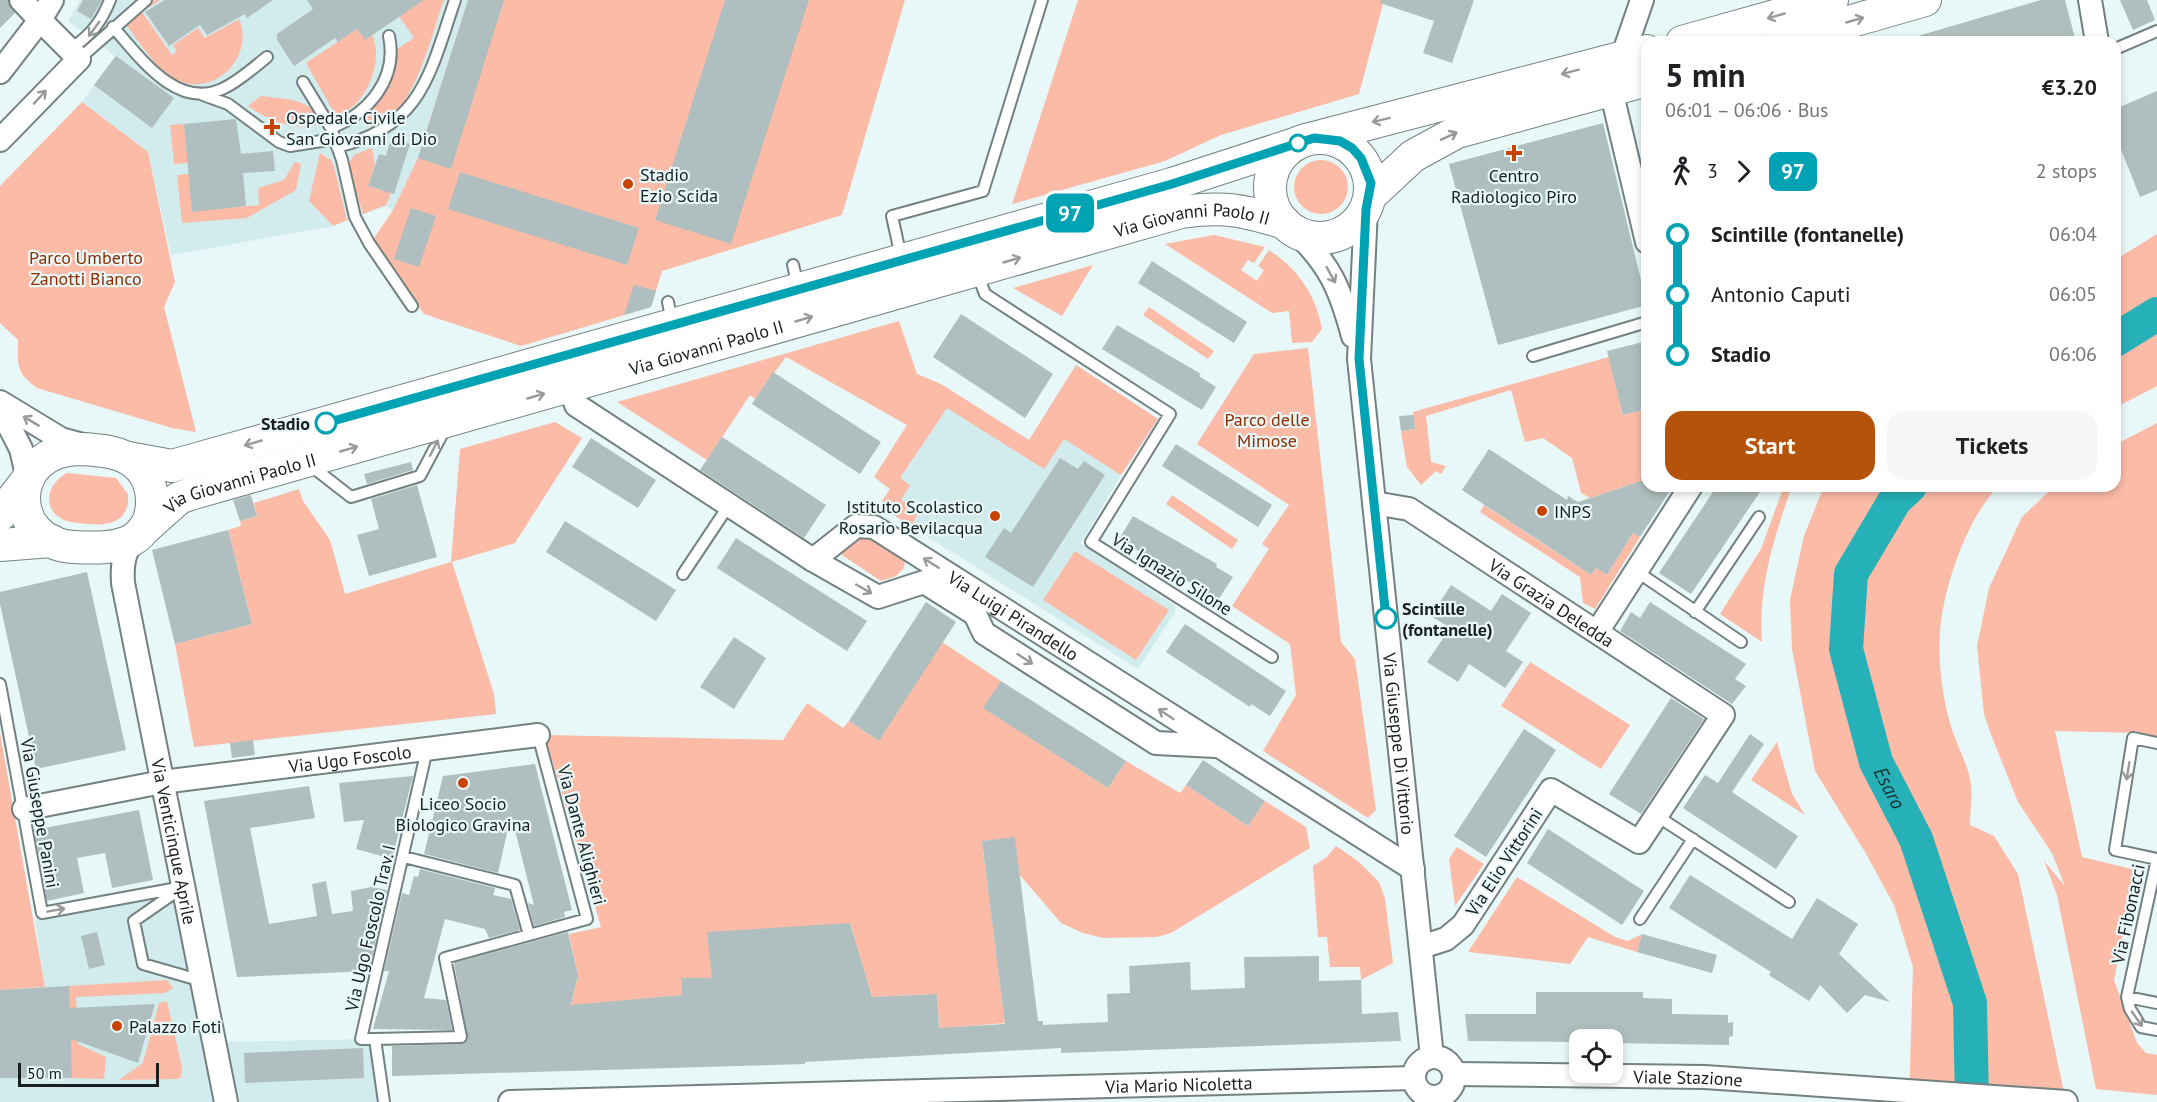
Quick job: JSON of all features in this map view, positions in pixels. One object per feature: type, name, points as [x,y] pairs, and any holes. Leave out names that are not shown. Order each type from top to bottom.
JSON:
[{"type":"street","points":[[0,140],[74,54],[21,0]]},
{"type":"street","points":[[0,72],[40,20],[52,0]]},
{"type":"street","points":[[1641,217],[1611,90],[1634,55],[1642,0]]},
{"type":"street","points":[[1703,36],[1832,0]]},
{"type":"street","points":[[1800,36],[1925,0]]},
{"type":"street","points":[[2090,0],[2096,36]]},
{"type":"street","name":"Via Giovanni Paolo II","points":[[116,454],[172,466],[670,313],[796,277],[902,260],[1172,184],[1306,140],[1634,55]]},
{"type":"street","points":[[1289,226],[1315,238],[1335,236],[1348,230],[1368,202],[1413,156],[1457,132],[1641,82]]},
{"type":"street","points":[[1306,140],[1340,141],[1356,153],[1368,170],[1359,359],[1344,303],[1332,275],[1318,254],[1289,226],[1272,200],[1272,173],[1278,160],[1306,140]]},
{"type":"street","name":"Via Giovanni Paolo II","points":[[138,535],[179,498],[1181,212],[1218,207],[1251,213],[1289,226]]},
{"type":"street","name":"Via Giuseppe Di Vittorio","points":[[1359,359],[1432,1057]]},
{"type":"street","name":"Via Luigi Pirandello","points":[[570,386],[576,405],[813,560],[878,597],[924,582],[975,614],[984,633],[1156,743],[1215,746]]},
{"type":"street","points":[[0,402],[61,439],[116,454],[144,472],[152,494],[152,507],[138,535],[125,551],[122,566],[123,583]]},
{"type":"street","points":[[0,408],[21,449],[28,479],[25,490],[27,513],[37,530],[62,544],[104,558],[116,568],[123,583]]},
{"type":"street","points":[[0,515],[39,461],[58,451],[116,454]]},
{"type":"street","points":[[1598,632],[1687,492]]},
{"type":"street","name":"Via Grazia Deledda","points":[[1374,503],[1408,509],[1723,715]]},
{"type":"street","name":"Via Luigi Pirandello","points":[[813,560],[856,526],[874,527],[1215,746],[1413,869]]},
{"type":"street","points":[[0,545],[62,544],[107,547],[138,535]]},
{"type":"street","name":"Via Venticinque Aprile","points":[[123,583],[226,1102]]},
{"type":"street","name":"Via Elio Vittorini","points":[[1421,947],[1446,939],[1463,925],[1551,790],[1639,842],[1723,715]]},
{"type":"street","name":"Via Ugo Foscolo","points":[[24,809],[162,782],[538,735]]},
{"type":"street","points":[[1432,1057],[1444,1059],[1454,1074],[1452,1086],[1436,1099],[1424,1094],[1414,1078],[1417,1066],[1432,1057]]},
{"type":"street","name":"Viale Stazione","points":[[1454,1074],[1642,1075],[1849,1086],[2066,1102]]},
{"type":"street","name":"Via Mario Nicoletta","points":[[510,1102],[1414,1078]]},
{"type":"lane","points":[[74,54],[90,36],[110,0]]},
{"type":"lane","points":[[74,54],[98,44],[113,27],[146,0]]},
{"type":"lane","points":[[113,27],[163,79],[192,94],[203,95],[228,104],[279,142],[290,146],[334,138],[361,140],[383,130],[411,106],[425,83],[454,0]]},
{"type":"lane","points":[[902,260],[892,216],[983,191],[1042,0]]},
{"type":"lane","points":[[2121,46],[2157,31]]},
{"type":"lane","points":[[334,138],[364,110],[388,76],[392,61],[389,36]]},
{"type":"lane","points":[[203,95],[230,85],[267,57]]},
{"type":"lane","points":[[303,81],[334,138],[355,217],[369,243],[412,306]]},
{"type":"lane","name":"Via Ignazio Silone","points":[[976,270],[985,294],[1170,414],[1091,542],[1272,657]]},
{"type":"lane","points":[[1533,356],[1641,324]]},
{"type":"lane","points":[[305,461],[351,496],[420,476],[449,421]]},
{"type":"lane","points":[[683,574],[729,505]]},
{"type":"lane","points":[[1695,612],[1759,517]]},
{"type":"lane","points":[[1636,571],[1741,642]]},
{"type":"lane","name":"Via Giuseppe Panini","points":[[0,684],[42,912],[183,887]]},
{"type":"lane","name":"Via Dante Alighieri","points":[[375,1039],[461,1037],[445,958],[587,919],[538,735]]},
{"type":"lane","name":"Via Fibonacci","points":[[2127,997],[2157,860],[2115,850],[2133,738],[2157,743]]},
{"type":"lane","name":"Via Ugo Foscolo Trav. I","points":[[384,1102],[375,1039],[361,1039],[427,749]]},
{"type":"lane","points":[[1657,816],[1789,902]]},
{"type":"lane","points":[[1640,919],[1693,839]]},
{"type":"lane","points":[[404,856],[515,885],[529,934]]},
{"type":"lane","points":[[183,887],[134,921],[143,964],[202,981]]},
{"type":"lane","points":[[2157,1003],[2127,997],[2130,1009],[2141,1027],[2157,1030]]},
{"type":"shaded area","name":"Ospedale Civile San Giovanni di Dio","points":[[80,0],[468,0],[418,158],[393,210],[386,206],[333,226],[171,255],[148,152],[82,102],[115,56],[68,21]]},
{"type":"shaded area","name":"Istituto Scolastico Rosario Bevilacqua","points":[[1076,365],[1158,419],[1121,475],[1081,543],[1175,606],[1175,612],[1138,669],[879,506],[890,489],[879,482],[941,384],[1029,440]]},
{"type":"shaded area","points":[[183,887],[214,1042],[375,1039],[384,1102],[0,1102],[0,990],[45,987],[35,921],[42,913]]},
{"type":"green space","points":[[155,0],[160,0],[142,12],[172,55],[177,51],[173,45],[198,28],[205,38],[239,19],[243,34],[241,48],[235,62],[214,80],[200,84],[186,83],[164,72],[123,21]]},
{"type":"green space","points":[[424,0],[444,0],[419,73],[399,108],[387,121],[372,128],[368,125],[366,116],[391,78],[395,61],[394,51],[414,38],[399,16]]},
{"type":"green space","name":"Stadio Ezio Scida","points":[[468,0],[905,0],[842,215],[662,271],[651,307],[521,346],[424,314],[372,241],[393,210],[418,158]]},
{"type":"green space","points":[[1078,0],[1384,0],[1359,94],[1221,135],[1165,161],[1012,204]]},
{"type":"green space","points":[[357,29],[372,35],[376,58],[374,70],[370,83],[356,104],[336,116],[306,63]]},
{"type":"green space","points":[[261,96],[288,99],[306,105],[317,116],[319,125],[291,126],[264,116],[248,106]]},
{"type":"green space","name":"Parco Umberto Zanotti Bianco","points":[[82,102],[148,152],[175,282],[164,307],[196,432],[172,428],[37,388],[25,377],[19,367],[18,340],[0,323],[0,186]]},
{"type":"green space","points":[[184,124],[188,163],[174,164],[170,125]]},
{"type":"green space","points":[[372,148],[375,165],[368,186],[391,193],[386,205],[363,214],[348,165],[354,155]]},
{"type":"green space","points":[[320,153],[331,160],[334,167],[347,220],[333,226],[309,201]]},
{"type":"green space","points":[[1316,160],[1326,160],[1336,164],[1344,172],[1348,187],[1344,202],[1336,210],[1326,214],[1316,214],[1306,210],[1298,202],[1294,192],[1294,182],[1298,172],[1306,164]]},
{"type":"green space","points":[[295,162],[301,164],[296,190],[247,218],[182,223],[177,175],[189,174],[192,211],[259,205],[258,188],[284,180]]},
{"type":"green space","points":[[2157,234],[2157,386],[2121,405],[2121,256]]},
{"type":"green space","points":[[1214,235],[1265,247],[1254,263],[1248,260],[1241,270],[1257,281],[1264,270],[1258,266],[1269,250],[1297,274],[1315,305],[1322,329],[1312,342],[1292,343],[1289,311],[1272,313],[1165,244]]},
{"type":"green space","points":[[1093,265],[1062,316],[1013,288]]},
{"type":"green space","points":[[1149,307],[1214,351],[1208,359],[1143,315]]},
{"type":"green space","points":[[899,321],[917,374],[941,384],[1029,440],[1076,365],[1158,419],[1121,475],[1064,439],[1044,469],[947,408],[900,478],[910,485],[901,500],[919,512],[911,526],[879,506],[890,489],[874,477],[907,425],[786,357],[755,399],[750,395],[707,460],[617,402]]},
{"type":"green space","name":"Parco delle Mimose","points":[[1308,348],[1341,642],[1355,659],[1376,810],[1368,818],[1263,751],[1296,695],[1290,644],[1232,606],[1269,549],[1262,544],[1289,505],[1197,444],[1254,354]]},
{"type":"green space","points":[[1609,357],[1623,415],[1641,410],[1641,481],[1590,498],[1581,493],[1572,458],[1543,438],[1525,442],[1511,390],[1426,416],[1431,462],[1446,466],[1441,474],[1436,471],[1421,485],[1407,467],[1401,431],[1415,429],[1413,412]]},
{"type":"green space","points":[[555,422],[582,438],[515,543],[452,562],[494,694],[496,714],[194,747],[175,644],[252,624],[228,530],[241,526],[240,521],[257,516],[254,503],[299,489],[303,501],[330,540],[345,594],[451,562],[460,449]]},
{"type":"green space","points":[[2157,423],[2157,736],[2141,733],[2055,731],[2082,857],[2136,870],[2114,980],[2137,1043],[2146,1053],[2157,1055],[2157,1095],[2096,1089],[2057,895],[2044,861],[2065,886],[2052,853],[2018,802],[1990,732],[1984,714],[1977,646],[1989,588],[2022,517],[2049,492],[2121,492],[2121,442]]},
{"type":"green space","points":[[67,473],[116,478],[128,494],[128,503],[122,516],[111,523],[104,524],[74,522],[60,518],[54,513],[49,500],[56,482]]},
{"type":"green space","points":[[1782,492],[1790,492],[1779,524],[1765,582],[1761,621],[1762,642],[1720,614],[1761,549]]},
{"type":"green space","points":[[1822,492],[1993,492],[1967,534],[1946,595],[1940,632],[1941,678],[1950,723],[1970,779],[1970,825],[1994,836],[2018,874],[2066,1102],[1909,1102],[1913,967],[1894,905],[1865,852],[1815,771],[1792,649],[1790,600],[1804,536]]},
{"type":"green space","points":[[1172,495],[1238,540],[1232,549],[1166,504]]},
{"type":"green space","points":[[1484,505],[1591,575],[1596,568],[1607,575],[1633,533],[1640,537],[1595,609],[1583,603],[1580,577],[1480,512]]},
{"type":"green space","points":[[858,536],[873,537],[905,559],[904,568],[896,576],[881,581],[842,555],[841,550]]},
{"type":"green space","points":[[1075,551],[1169,610],[1136,660],[1043,600]]},
{"type":"green space","points":[[942,642],[1001,681],[984,708],[1108,788],[1126,761],[1180,793],[1186,785],[1248,826],[1265,801],[1306,827],[1310,848],[1171,933],[1157,937],[1103,938],[1083,933],[1061,923],[1019,874],[1015,838],[982,841],[1005,1023],[948,1028],[940,1040],[937,994],[872,997],[850,923],[712,978],[681,978],[682,995],[571,1006],[578,975],[569,934],[601,927],[545,735],[783,740],[807,703],[843,728],[849,721],[879,741]]},
{"type":"green space","points":[[1530,662],[1630,725],[1601,769],[1501,706]]},
{"type":"green space","points":[[0,733],[45,987],[0,990]]},
{"type":"green space","points":[[1777,742],[1792,794],[1805,815],[1751,780]]},
{"type":"green space","points":[[1336,846],[1359,862],[1379,882],[1385,899],[1393,963],[1361,980],[1360,967],[1330,967],[1327,937],[1318,937],[1313,866],[1327,857]]},
{"type":"green space","points":[[1457,847],[1484,864],[1455,906],[1449,859]]},
{"type":"green space","points":[[1517,877],[1615,937],[1628,941],[1642,934],[1637,952],[1588,937],[1570,964],[1468,952]]},
{"type":"green space","points":[[167,980],[173,988],[165,993],[76,997],[78,1044],[106,1057],[104,1079],[72,1078],[69,986]]},
{"type":"green space","points":[[167,1001],[182,1067],[181,1077],[177,1079],[119,1080],[143,1063],[159,1003]]},
{"type":"building","points":[[0,0],[8,0],[15,13],[0,28]]},
{"type":"building","points":[[83,0],[102,0],[91,19],[77,11]]},
{"type":"building","points":[[165,0],[273,0],[247,18],[245,14],[207,35],[200,25],[169,46],[145,12]]},
{"type":"building","name":"Ospedale Civile San Giovanni di Dio","points":[[307,0],[424,0],[365,40],[357,29],[338,42],[335,38],[294,66],[277,40],[277,34],[313,9]]},
{"type":"building","points":[[468,0],[504,0],[451,169],[418,158]]},
{"type":"building","points":[[725,0],[809,0],[731,244],[655,220]]},
{"type":"building","points":[[1381,0],[1474,0],[1452,63],[1423,53],[1434,21],[1380,3]]},
{"type":"building","points":[[2041,0],[2065,0],[2074,36],[1918,36]]},
{"type":"building","points":[[2120,0],[2147,0],[2155,20],[2133,30]]},
{"type":"building","points":[[116,56],[174,98],[152,128],[94,85]]},
{"type":"building","points":[[2157,91],[2157,190],[2140,197],[2121,150],[2121,106]]},
{"type":"building","points":[[236,119],[241,154],[273,151],[275,171],[243,173],[246,206],[192,212],[184,124]]},
{"type":"building","points":[[1603,123],[1641,280],[1641,307],[1498,345],[1449,164]]},
{"type":"building","points":[[391,138],[410,144],[394,194],[368,186],[379,154],[386,156]]},
{"type":"building","points":[[460,172],[639,228],[627,265],[448,209]]},
{"type":"building","points":[[411,208],[436,216],[419,267],[394,259]]},
{"type":"building","points":[[1152,261],[1247,322],[1234,343],[1138,283]]},
{"type":"building","points":[[634,285],[656,291],[651,307],[624,315]]},
{"type":"building","points":[[961,314],[1053,374],[1025,418],[933,357]]},
{"type":"building","points":[[1117,325],[1201,374],[1199,376],[1216,387],[1202,410],[1102,349]]},
{"type":"building","points":[[1641,342],[1641,410],[1623,415],[1607,351]]},
{"type":"building","points":[[773,372],[881,442],[860,474],[752,404]]},
{"type":"building","points":[[1414,415],[1415,429],[1401,431],[1399,416]]},
{"type":"building","points":[[722,437],[826,505],[804,538],[700,470]]},
{"type":"building","points":[[591,438],[656,480],[638,508],[572,467]]},
{"type":"building","points":[[1176,444],[1272,505],[1258,527],[1162,466]]},
{"type":"building","name":"INPS","points":[[1489,449],[1567,500],[1568,496],[1578,502],[1641,481],[1641,492],[1669,492],[1640,537],[1633,533],[1607,575],[1596,568],[1591,575],[1462,490]]},
{"type":"building","points":[[1060,458],[1078,469],[1084,461],[1105,475],[1033,587],[985,557],[1004,528],[1011,533]]},
{"type":"building","points":[[411,462],[413,470],[367,484],[364,474]]},
{"type":"building","points":[[417,485],[437,557],[369,576],[357,535],[379,529],[371,499]]},
{"type":"building","points":[[1713,492],[1760,492],[1691,594],[1659,573]]},
{"type":"building","points":[[251,495],[257,516],[240,521],[233,500]]},
{"type":"building","points":[[1133,516],[1217,564],[1216,567],[1233,577],[1218,600],[1119,539]]},
{"type":"building","points":[[565,521],[676,590],[656,621],[546,552]]},
{"type":"building","points":[[228,530],[252,624],[175,644],[152,550]]},
{"type":"building","points":[[736,538],[867,621],[847,651],[717,568]]},
{"type":"building","points":[[87,572],[126,750],[36,769],[0,604],[0,592]]},
{"type":"building","points":[[1451,585],[1491,611],[1502,594],[1531,613],[1506,651],[1523,662],[1505,688],[1469,664],[1458,682],[1427,662],[1450,628],[1431,616]]},
{"type":"building","points":[[926,602],[956,622],[879,741],[849,721]]},
{"type":"building","points":[[1650,602],[1746,664],[1735,679],[1746,686],[1732,704],[1620,631],[1631,612],[1640,618]]},
{"type":"building","points":[[1185,624],[1286,691],[1270,716],[1251,704],[1250,707],[1166,652]]},
{"type":"building","points":[[734,637],[766,658],[734,709],[700,687]]},
{"type":"building","points":[[1001,681],[1126,761],[1108,788],[983,708]]},
{"type":"building","points":[[1671,698],[1704,719],[1641,814],[1609,794]]},
{"type":"building","points":[[1524,729],[1556,750],[1486,857],[1454,836]]},
{"type":"building","points":[[1750,734],[1764,744],[1732,792],[1798,836],[1776,869],[1683,808],[1705,775],[1718,783]]},
{"type":"building","points":[[253,740],[255,755],[232,758],[230,743]]},
{"type":"building","points":[[1203,760],[1265,801],[1248,826],[1186,785]]},
{"type":"building","points":[[535,764],[572,910],[564,912],[565,917],[534,926],[528,903],[534,905],[511,815],[498,873],[424,854],[443,776]]},
{"type":"building","points":[[413,776],[392,859],[356,849],[364,820],[344,822],[339,783]]},
{"type":"building","points":[[309,786],[315,818],[250,828],[269,924],[317,916],[312,884],[326,881],[332,914],[353,911],[351,891],[371,887],[387,890],[369,971],[237,977],[204,801]]},
{"type":"building","points":[[139,810],[153,880],[112,888],[105,853],[77,858],[84,893],[47,901],[34,830]]},
{"type":"building","points":[[1548,829],[1644,891],[1622,925],[1527,863]]},
{"type":"building","points":[[1015,837],[1038,1021],[1043,1021],[1043,1025],[1108,1022],[1107,994],[1130,993],[1129,966],[1190,962],[1191,990],[1245,988],[1244,957],[1319,956],[1319,981],[1361,980],[1362,1014],[1398,1012],[1401,1041],[1061,1053],[1061,1048],[805,1062],[805,1064],[392,1076],[392,1046],[461,1044],[468,1040],[454,963],[568,932],[578,975],[571,1005],[682,995],[681,978],[712,978],[707,932],[850,923],[872,997],[937,994],[939,1028],[1005,1024],[982,841]]},
{"type":"building","points":[[420,869],[495,888],[493,895],[511,899],[520,930],[489,938],[485,929],[445,919],[424,998],[446,1000],[452,1030],[373,1029],[389,971],[384,971],[402,893],[409,895],[414,876],[418,877]]},
{"type":"building","points":[[1690,875],[1792,939],[1817,898],[1858,924],[1839,954],[1890,1002],[1865,995],[1847,1013],[1820,985],[1809,1001],[1769,975],[1771,972],[1669,908]]},
{"type":"building","points":[[97,932],[105,965],[89,969],[81,936]]},
{"type":"building","points":[[1642,934],[1717,955],[1712,973],[1637,952]]},
{"type":"building","points":[[69,986],[70,1008],[155,1004],[138,1063],[71,1039],[72,1078],[0,1078],[0,990]]},
{"type":"building","points":[[1536,992],[1643,992],[1643,998],[1672,999],[1672,1014],[1728,1015],[1728,1023],[1733,1022],[1733,1036],[1729,1037],[1729,1045],[1623,1043],[1623,1029],[1569,1029],[1569,1042],[1468,1041],[1465,1014],[1536,1014]]},
{"type":"building","points":[[363,1048],[364,1078],[245,1083],[244,1053]]},
{"type":"waterway","name":"Esaro","points":[[2121,336],[2157,314]]},
{"type":"waterway","name":"Esaro","points":[[1904,492],[1895,500],[1851,574],[1846,649],[1876,762],[1916,839],[1970,1003],[1972,1102]]},
{"type":"bus line","name":"97","points":[[326,423],[1172,184],[1314,138],[1327,138],[1340,141],[1352,148],[1368,170],[1371,183],[1366,209],[1359,359],[1386,618]]},
{"type":"place","name":"Ospedale Civile San Giovanni di Dio","points":[[272,127]]},
{"type":"place","name":"Centro Radiologico Piro","points":[[1514,153]]},
{"type":"place","name":"Stadio Ezio Scida","points":[[628,184]]},
{"type":"place","name":"Stadio","points":[[326,423]]},
{"type":"place","name":"INPS","points":[[1542,511]]},
{"type":"place","name":"Istituto Scolastico Rosario Bevilacqua","points":[[995,516]]},
{"type":"place","name":"Scintille (fontanelle)","points":[[1386,618]]},
{"type":"place","name":"Liceo Socio Biologico Gravina","points":[[463,783]]},
{"type":"place","name":"Palazzo Foti","points":[[117,1026]]}]
